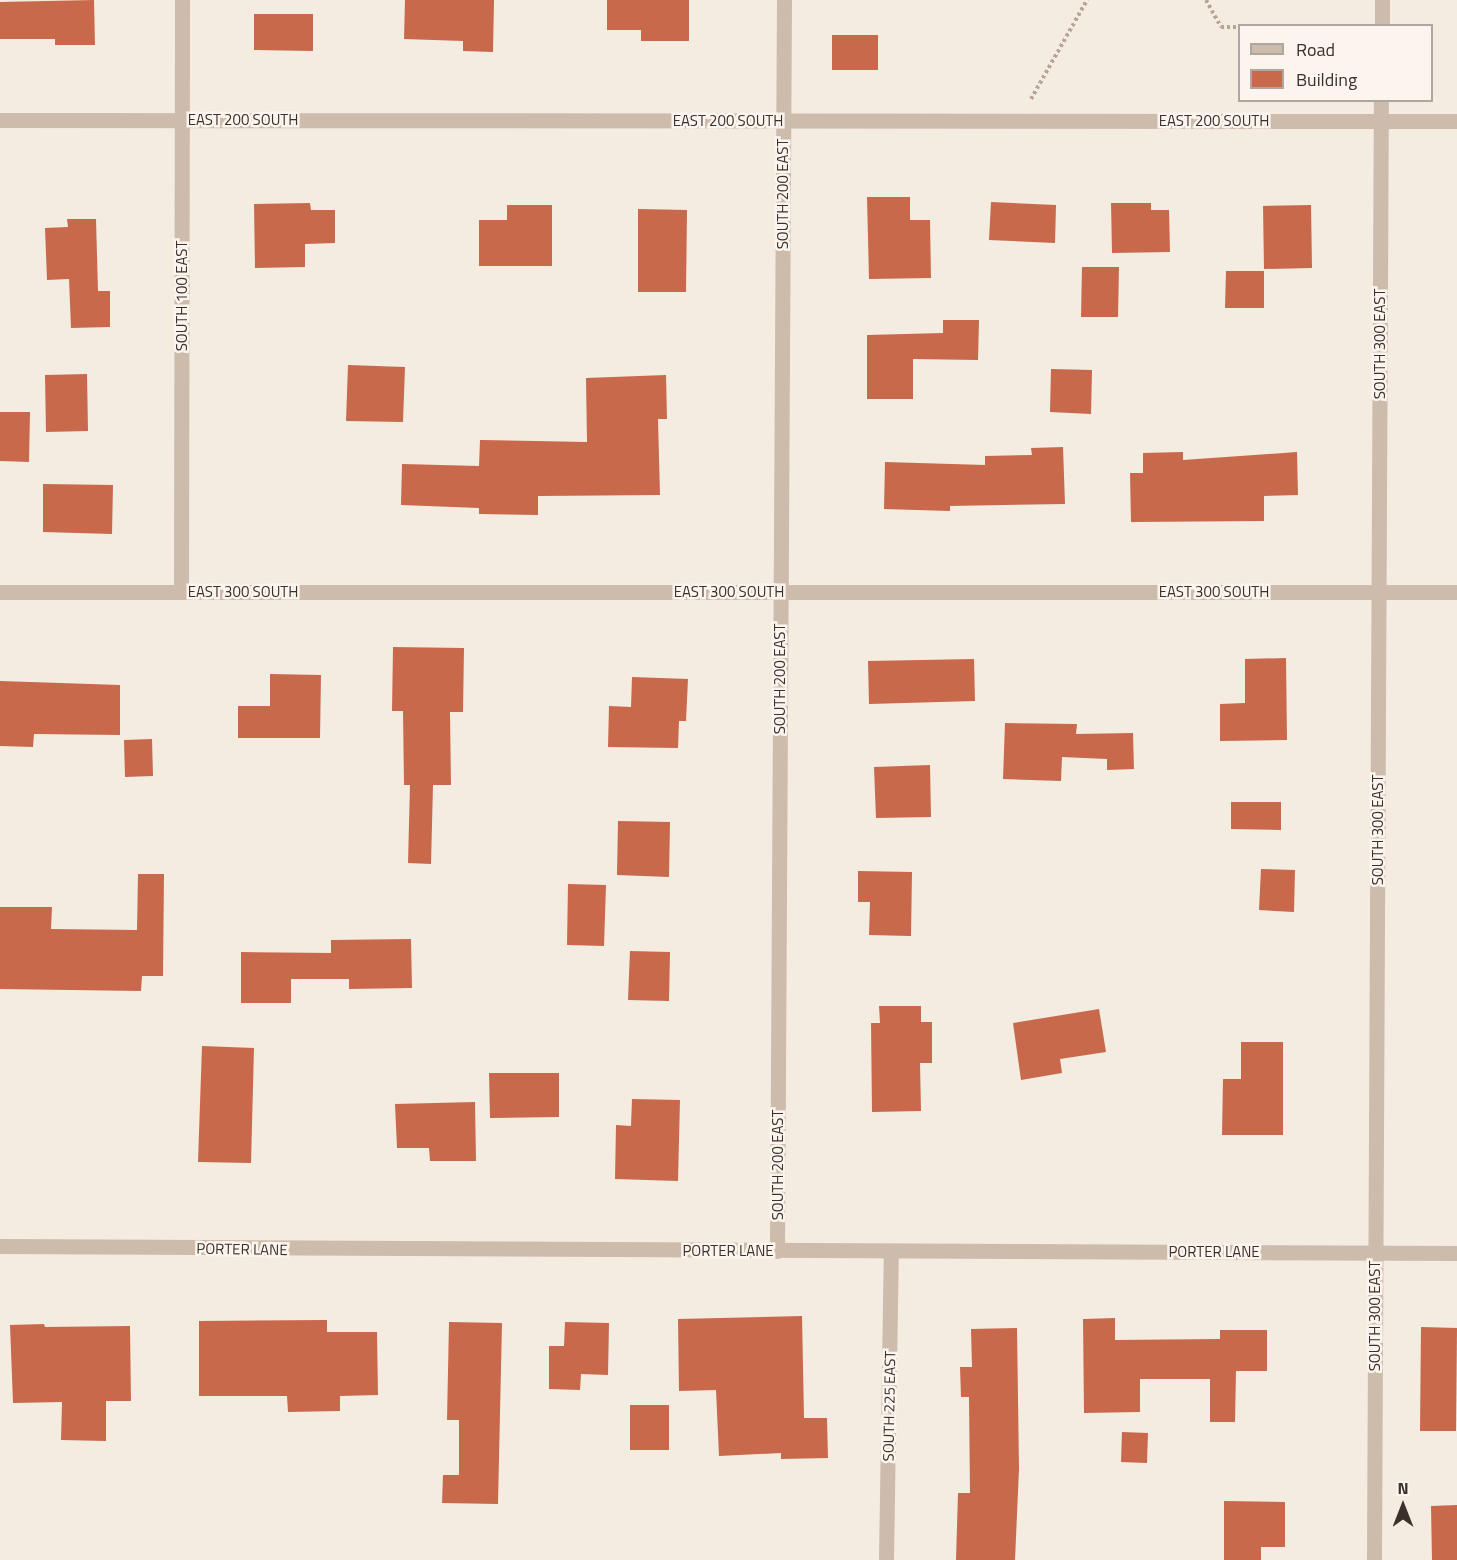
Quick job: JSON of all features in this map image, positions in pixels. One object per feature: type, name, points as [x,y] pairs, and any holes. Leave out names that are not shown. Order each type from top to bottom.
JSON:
[{"type":"street","name":"SOUTH 100 EAST","points":[[181,592],[182,0]]},
{"type":"street","name":"SOUTH 200 EAST","points":[[777,1251],[784,0]]},
{"type":"street","points":[[1382,0],[1382,24]]},
{"type":"street","name":"SOUTH 300 EAST","points":[[1374,1560],[1381,102]]},
{"type":"street","name":"EAST 200 SOUTH","points":[[0,120],[1457,121]]},
{"type":"street","name":"EAST 300 SOUTH","points":[[0,592],[1457,592]]},
{"type":"street","name":"PORTER LANE","points":[[0,1246],[1457,1253]]},
{"type":"street","name":"SOUTH 225 EAST","points":[[886,1560],[891,1251]]},
{"type":"path","points":[[1019,121],[1087,0]]},
{"type":"path","points":[[1206,0],[1221,27],[1238,27]]},
{"type":"building","points":[[94,0],[95,45],[55,45],[55,39],[0,39],[0,2]]},
{"type":"building","points":[[405,0],[494,0],[493,52],[463,51],[463,41],[404,39]]},
{"type":"building","points":[[607,0],[689,0],[689,41],[641,41],[641,30],[607,30]]},
{"type":"building","points":[[254,14],[313,14],[313,51],[254,50]]},
{"type":"building","points":[[832,35],[878,35],[878,70],[832,70]]},
{"type":"building","points":[[867,197],[910,197],[910,220],[930,220],[931,278],[869,279]]},
{"type":"building","points":[[991,202],[1056,205],[1055,243],[989,240]]},
{"type":"building","points":[[310,203],[311,210],[335,210],[335,243],[305,244],[305,267],[255,268],[254,204]]},
{"type":"building","points":[[1111,203],[1151,203],[1151,210],[1169,210],[1170,252],[1112,253]]},
{"type":"building","points":[[507,205],[552,205],[552,266],[479,266],[479,220],[507,220]]},
{"type":"building","points":[[1311,205],[1312,268],[1264,269],[1263,206]]},
{"type":"building","points":[[638,209],[687,210],[686,292],[638,292]]},
{"type":"building","points":[[67,219],[96,219],[98,291],[110,291],[110,327],[71,328],[69,279],[47,280],[45,228],[68,227]]},
{"type":"building","points":[[1082,267],[1119,267],[1118,317],[1081,317]]},
{"type":"building","points":[[1226,271],[1264,271],[1264,308],[1225,308]]},
{"type":"building","points":[[943,320],[979,320],[978,360],[913,359],[913,399],[867,399],[867,335],[943,333]]},
{"type":"building","points":[[348,365],[405,367],[403,422],[346,421]]},
{"type":"building","points":[[1051,369],[1092,370],[1091,414],[1050,412]]},
{"type":"building","points":[[87,374],[88,431],[46,432],[45,375]]},
{"type":"building","points":[[666,375],[667,419],[658,419],[660,495],[538,496],[538,515],[479,514],[479,508],[401,505],[402,464],[479,466],[480,440],[587,442],[586,378]]},
{"type":"building","points":[[0,412],[30,412],[29,462],[0,461]]},
{"type":"building","points":[[1063,447],[1065,504],[950,506],[950,511],[884,509],[885,462],[985,465],[985,456],[1032,455],[1031,448]]},
{"type":"building","points":[[1183,452],[1183,460],[1297,452],[1298,495],[1264,496],[1264,521],[1131,522],[1130,473],[1143,473],[1143,453]]},
{"type":"building","points":[[43,484],[113,485],[112,534],[43,532]]},
{"type":"building","points":[[393,647],[464,648],[463,712],[450,712],[451,785],[433,785],[431,864],[408,863],[410,785],[404,785],[403,711],[392,711]]},
{"type":"building","points":[[1286,658],[1287,740],[1220,741],[1220,704],[1245,703],[1245,659]]},
{"type":"building","points":[[974,659],[975,701],[869,704],[868,661]]},
{"type":"building","points":[[270,674],[321,675],[320,738],[238,738],[238,706],[270,706]]},
{"type":"building","points":[[632,677],[688,679],[686,721],[679,721],[678,748],[608,747],[609,706],[631,707]]},
{"type":"building","points":[[0,681],[120,685],[120,735],[34,734],[33,747],[0,746]]},
{"type":"building","points":[[1005,723],[1077,724],[1076,734],[1133,733],[1134,769],[1107,770],[1107,759],[1062,757],[1061,781],[1003,779]]},
{"type":"building","points":[[152,739],[153,776],[125,777],[124,740]]},
{"type":"building","points":[[930,765],[931,817],[876,818],[874,767]]},
{"type":"building","points":[[1231,802],[1281,802],[1281,830],[1231,829]]},
{"type":"building","points":[[618,821],[670,822],[669,877],[617,875]]},
{"type":"building","points":[[1261,869],[1295,870],[1294,912],[1259,910]]},
{"type":"building","points":[[858,871],[912,872],[911,936],[869,935],[870,902],[858,902]]},
{"type":"building","points":[[138,874],[164,874],[163,976],[142,976],[141,991],[0,989],[0,907],[52,907],[51,929],[137,930]]},
{"type":"building","points":[[568,884],[606,885],[604,946],[567,945]]},
{"type":"building","points":[[411,939],[412,988],[349,989],[349,979],[291,979],[291,1003],[241,1003],[241,952],[331,953],[331,940]]},
{"type":"building","points":[[630,951],[670,952],[669,1001],[628,1000]]},
{"type":"building","points":[[879,1006],[921,1006],[921,1022],[932,1022],[932,1063],[920,1063],[921,1111],[872,1112],[871,1023],[880,1023]]},
{"type":"building","points":[[1099,1009],[1106,1052],[1060,1059],[1062,1073],[1021,1080],[1013,1023]]},
{"type":"building","points":[[1241,1042],[1283,1042],[1283,1135],[1222,1135],[1223,1079],[1241,1079]]},
{"type":"building","points":[[202,1046],[254,1048],[251,1163],[198,1162]]},
{"type":"building","points":[[489,1073],[559,1073],[559,1117],[490,1118]]},
{"type":"building","points":[[632,1099],[680,1100],[678,1181],[615,1179],[616,1125],[631,1126]]},
{"type":"building","points":[[475,1102],[476,1161],[430,1161],[429,1148],[397,1148],[395,1104]]},
{"type":"building","points":[[802,1316],[804,1418],[827,1418],[828,1458],[781,1459],[781,1453],[719,1456],[716,1390],[679,1391],[678,1319]]},
{"type":"building","points":[[1115,1318],[1115,1340],[1220,1339],[1220,1330],[1267,1330],[1267,1371],[1236,1371],[1235,1422],[1210,1422],[1210,1379],[1140,1379],[1140,1412],[1084,1413],[1083,1319]]},
{"type":"building","points":[[327,1320],[327,1332],[377,1332],[378,1395],[340,1396],[340,1411],[288,1412],[287,1396],[199,1396],[199,1321]]},
{"type":"building","points":[[449,1322],[502,1323],[498,1504],[442,1503],[443,1475],[459,1475],[459,1420],[447,1420]]},
{"type":"building","points":[[565,1322],[609,1323],[608,1375],[581,1374],[580,1390],[549,1389],[549,1346],[564,1346]]},
{"type":"building","points":[[44,1324],[45,1327],[130,1326],[131,1401],[106,1401],[106,1441],[61,1440],[62,1402],[13,1403],[10,1325]]},
{"type":"building","points":[[1421,1327],[1457,1328],[1456,1431],[1420,1431]]},
{"type":"building","points":[[1017,1328],[1019,1469],[1015,1560],[956,1560],[958,1493],[970,1493],[969,1397],[961,1397],[960,1367],[972,1367],[971,1329]]},
{"type":"building","points":[[630,1405],[669,1405],[669,1450],[630,1450]]},
{"type":"building","points":[[1122,1432],[1148,1433],[1147,1463],[1121,1462]]},
{"type":"building","points":[[1224,1501],[1285,1502],[1285,1547],[1261,1547],[1261,1560],[1224,1560]]},
{"type":"building","points":[[1457,1505],[1457,1560],[1432,1560],[1431,1506]]}]
